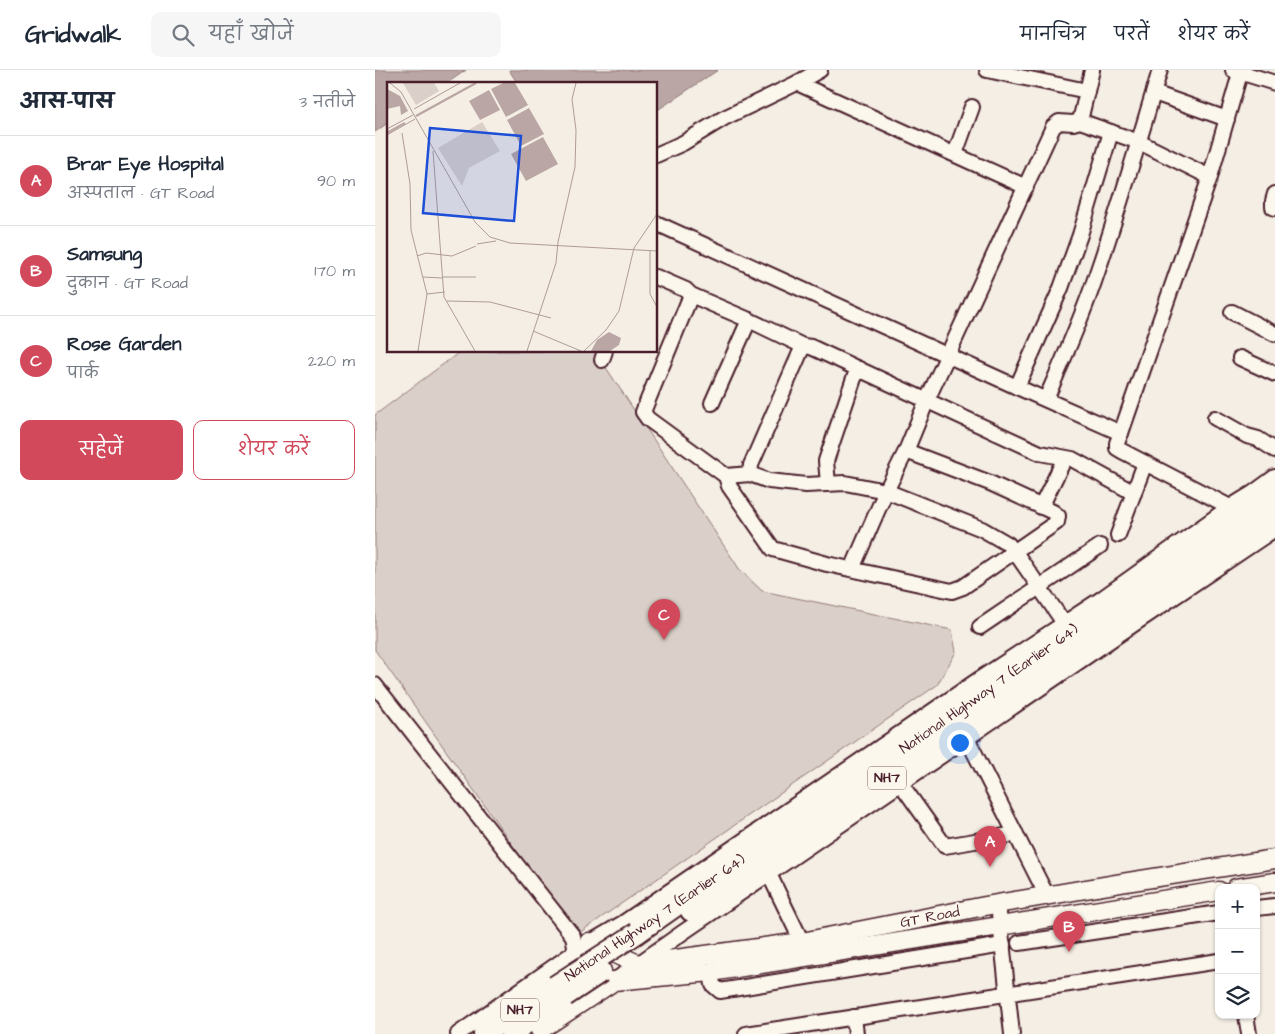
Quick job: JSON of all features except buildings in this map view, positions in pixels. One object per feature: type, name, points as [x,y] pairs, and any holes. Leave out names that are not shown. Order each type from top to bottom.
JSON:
[{"type":"highway","name":"National Highway 7 (Earlier 64)","points":[[638,947],[774,837],[1041,652],[1275,494]]},
{"type":"highway","name":"National Highway 7 (Earlier 64)","points":[[560,991],[638,947],[799,839],[1275,512]]},
{"type":"highway","name":"NH7","points":[[484,1034],[560,991]]},
{"type":"highway","name":"NH7","points":[[511,1034],[560,991]]},
{"type":"main road","name":"GT Road","points":[[638,947],[802,942],[998,904],[1275,859]]},
{"type":"main road","points":[[1260,884],[1275,882]]},
{"type":"main road","name":"GT Road","points":[[539,1033],[614,981],[711,972],[1215,891]]},
{"type":"main road","points":[[579,943],[638,947]]},
{"type":"main road","points":[[579,943],[614,981]]},
{"type":"street","points":[[657,155],[683,143],[724,118],[821,70]]},
{"type":"street","points":[[987,70],[1087,91]]},
{"type":"street","points":[[1080,121],[1092,70]]},
{"type":"street","points":[[1046,399],[1097,274],[1160,70]]},
{"type":"street","points":[[1231,507],[1117,448],[1117,443],[1210,177],[1227,119],[1238,71],[1275,83]]},
{"type":"street","points":[[797,83],[1026,187]]},
{"type":"street","points":[[1153,93],[1227,119]]},
{"type":"street","points":[[955,154],[972,107]]},
{"type":"street","points":[[852,569],[927,400],[1053,127],[1059,122],[1073,123],[1080,121],[1139,142],[1210,177]]},
{"type":"street","points":[[1017,387],[1061,288],[1080,235],[1111,132]]},
{"type":"street","points":[[1275,194],[1273,207],[1275,208]]},
{"type":"street","points":[[657,223],[1121,433]]},
{"type":"street","points":[[657,277],[686,290],[691,295],[803,346],[811,347],[1040,453],[1072,460],[1134,493]]},
{"type":"street","points":[[691,295],[643,412],[648,419],[726,476],[729,486],[773,549],[827,564],[951,591],[963,587],[1057,522],[1058,516],[990,482],[906,451]]},
{"type":"street","points":[[1232,312],[1275,334]]},
{"type":"street","points":[[712,403],[749,320]]},
{"type":"street","points":[[750,474],[751,465],[803,346]]},
{"type":"street","points":[[1240,358],[1275,374]]},
{"type":"street","points":[[828,484],[826,461],[854,378],[859,369]]},
{"type":"street","points":[[1215,418],[1247,436],[1258,439],[1275,450]]},
{"type":"street","points":[[1041,507],[1065,458]]},
{"type":"street","points":[[1118,535],[1145,463]]},
{"type":"street","points":[[726,476],[750,474],[769,481],[807,485],[845,483],[886,491],[982,529],[1008,544],[1065,623]]},
{"type":"street","points":[[458,1034],[579,943],[623,923],[881,746],[1109,593],[1275,477]]},
{"type":"street","points":[[614,981],[638,947],[769,874],[1126,630],[1273,533]]},
{"type":"street","points":[[980,627],[1099,546]]},
{"type":"street","points":[[375,684],[579,943]]},
{"type":"street","points":[[967,738],[1047,896]]},
{"type":"street","points":[[901,784],[945,846],[1016,834]]},
{"type":"street","points":[[769,874],[802,942]]},
{"type":"street","points":[[998,904],[1012,1034]]},
{"type":"street","points":[[1260,908],[1275,906]]},
{"type":"street","points":[[1019,943],[1215,914]]},
{"type":"street","points":[[711,972],[713,985],[720,991],[1003,944]]},
{"type":"street","points":[[746,1034],[1215,962]]},
{"type":"street","points":[[855,1017],[856,1034]]},
{"type":"street","points":[[1247,1019],[1249,1034]]},
{"type":"shaded area","points":[[375,70],[466,70],[449,82],[387,82],[387,123],[375,132]]},
{"type":"shaded area","points":[[509,70],[718,70],[657,110],[657,82],[517,82]]},
{"type":"shaded area","points":[[460,352],[596,352],[740,570],[762,591],[952,630],[956,652],[937,685],[576,935],[375,650],[375,415]]},
{"type":"place","name":"Rose Garden","points":[[664,640]]},
{"type":"place","name":"Brar Eye Hospital","points":[[990,867]]},
{"type":"place","name":"Samsung","points":[[1069,952]]}]
